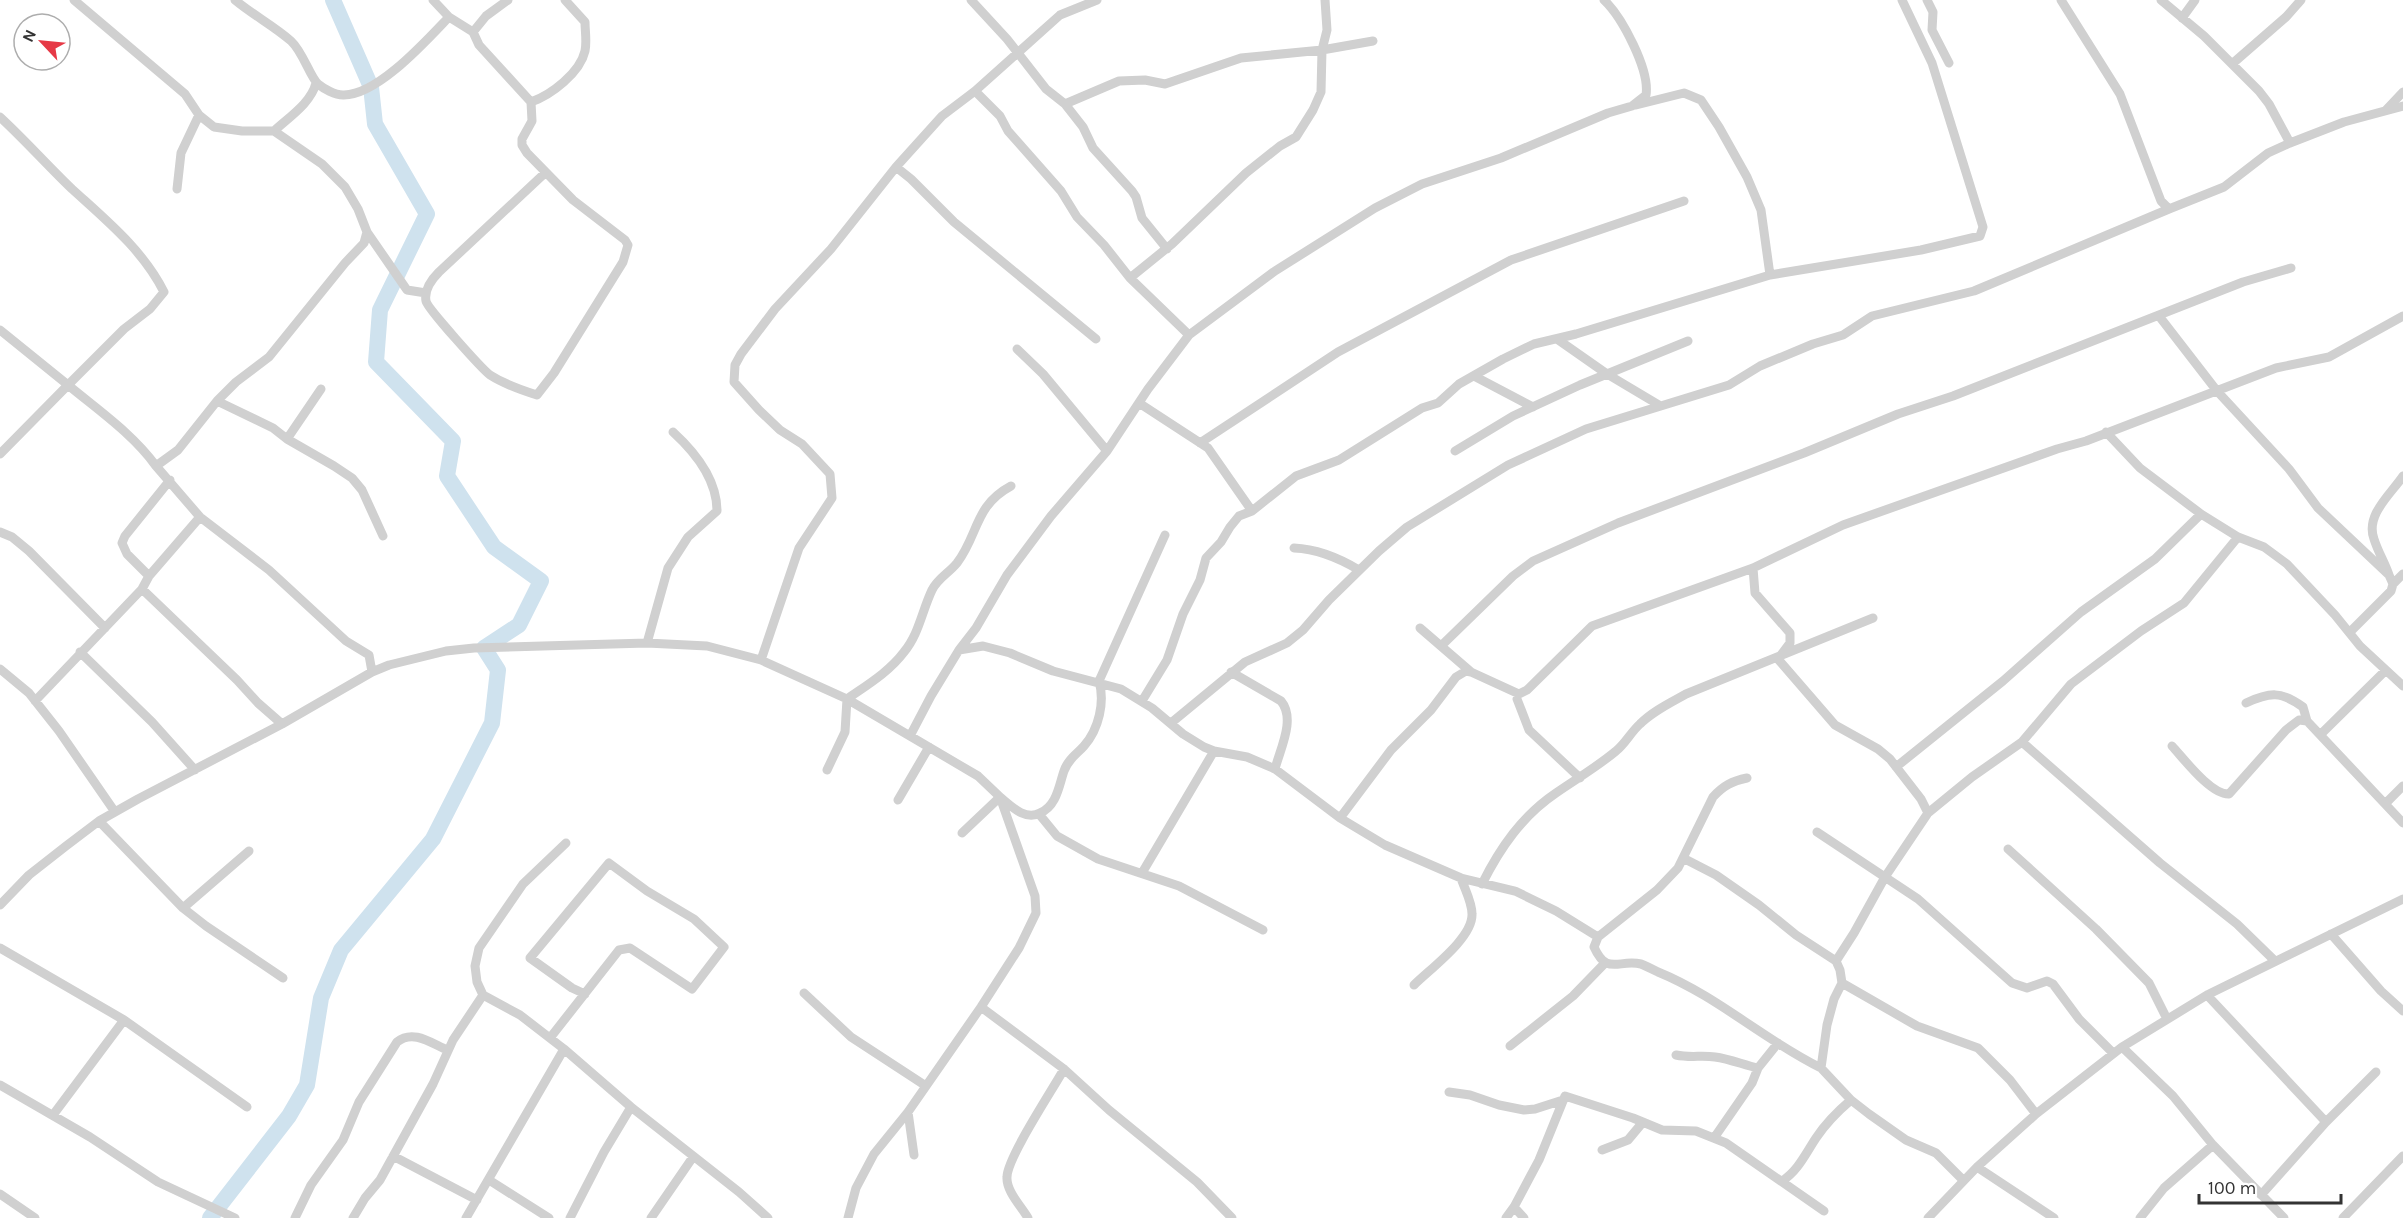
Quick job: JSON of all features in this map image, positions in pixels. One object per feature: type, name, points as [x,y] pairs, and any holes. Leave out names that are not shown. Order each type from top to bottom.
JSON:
[{"type":"street","points":[[74,0],[185,94],[199,115],[214,127],[242,131],[274,131],[304,150],[334,175],[358,209],[367,232],[407,290],[426,293]]},
{"type":"street","points":[[235,0],[292,43],[309,66],[316,83],[308,99],[274,131]]},
{"type":"street","points":[[432,0],[449,17],[473,32],[479,45],[531,102],[532,121],[522,139],[522,145],[527,153],[573,200],[625,240],[628,245],[623,262],[554,373],[537,395],[491,376],[479,365],[471,353],[431,312],[426,302],[426,293],[439,272],[545,173]]},
{"type":"street","points":[[473,32],[486,16],[507,0]]},
{"type":"street","points":[[531,102],[543,98],[562,82],[575,68],[585,51],[585,22],[565,0]]},
{"type":"street","points":[[971,0],[1046,89],[1065,104],[1083,127],[1093,148],[1132,190],[1142,218],[1167,249]]},
{"type":"street","points":[[761,660],[799,548],[832,498],[830,474],[802,444],[780,430],[743,394],[734,382],[735,365],[775,309],[831,249],[896,167],[942,116],[975,91],[1060,15],[1097,0]]},
{"type":"street","points":[[1130,278],[1167,249],[1246,173],[1296,137],[1321,92],[1322,50],[1327,30],[1325,0]]},
{"type":"street","points":[[1604,0],[1626,32],[1648,83],[1646,95],[1632,106]]},
{"type":"street","points":[[1142,701],[1167,660],[1183,614],[1200,580],[1206,558],[1221,542],[1239,516],[1252,511],[1296,476],[1340,460],[1422,408],[1438,403],[1459,384],[1534,344],[1770,275],[1921,250],[1980,236],[1983,227],[1932,63],[1902,0]]},
{"type":"street","points":[[1927,0],[1934,12],[1932,30],[1949,63]]},
{"type":"street","points":[[2061,0],[2120,94],[2161,201],[2169,209]]},
{"type":"street","points":[[2161,0],[2232,64],[2269,104],[2290,143]]},
{"type":"street","points":[[2182,18],[2195,0]]},
{"type":"street","points":[[2232,64],[2286,17],[2301,0]]},
{"type":"street","points":[[316,83],[333,93],[343,95],[357,93],[371,87],[392,72],[449,17]]},
{"type":"street","points":[[1065,104],[1119,81],[1145,80],[1165,84],[1241,58],[1322,50],[1373,41]]},
{"type":"street","points":[[975,91],[1000,116],[1008,131],[1061,191],[1077,217],[1104,245],[1130,278],[1189,335]]},
{"type":"street","points":[[2384,112],[2403,92]]},
{"type":"street","points":[[910,736],[959,650],[1027,546],[1107,451],[1189,335],[1275,271],[1375,208],[1422,184],[1501,158],[1600,116],[1684,93],[1701,100],[1748,177],[1761,210],[1770,275]]},
{"type":"street","points":[[1171,723],[1245,662],[1287,643],[1311,622],[1359,570],[1407,527],[1508,465],[1586,429],[1729,385],[1760,366],[1813,344],[1843,335],[1872,316],[1974,291],[2224,187],[2268,153],[2290,143],[2344,122],[2403,106]]},
{"type":"street","points":[[177,189],[181,153],[199,115]]},
{"type":"street","points":[[0,117],[71,188],[111,223],[155,275],[164,292],[150,309],[124,329],[0,454]]},
{"type":"street","points":[[896,167],[954,222],[1096,339]]},
{"type":"street","points":[[1200,443],[1338,352],[1511,260],[1684,201]]},
{"type":"street","points":[[156,466],[178,450],[217,401],[236,382],[269,357],[363,243],[367,232]]},
{"type":"street","points":[[1441,646],[1514,576],[1533,561],[1618,523],[1804,453],[1898,414],[1953,396],[2243,282],[2290,268]]},
{"type":"street","points":[[2159,316],[2217,391],[2289,469],[2318,508],[2391,580]]},
{"type":"street","points":[[1420,628],[1471,672],[1518,694],[1527,690],[1592,626],[1754,568],[1843,525],[2057,449],[2086,441],[2276,368],[2329,357],[2403,316]]},
{"type":"street","points":[[0,330],[118,427],[170,480],[200,517],[269,570],[346,640],[369,655],[372,672]]},
{"type":"street","points":[[1557,339],[1607,374],[1659,405]]},
{"type":"street","points":[[1455,451],[1533,406],[1688,341]]},
{"type":"street","points":[[1017,350],[1043,374],[1107,451]]},
{"type":"street","points":[[1474,376],[1533,406]]},
{"type":"street","points":[[287,439],[321,389]]},
{"type":"street","points":[[217,401],[273,428],[287,439],[352,478],[362,490],[383,536]]},
{"type":"street","points":[[1139,403],[1208,448],[1252,511]]},
{"type":"street","points":[[647,643],[668,568],[688,537],[717,511],[714,488],[709,476],[693,451],[673,432]]},
{"type":"street","points":[[2106,432],[2140,468],[2201,514],[2238,537],[2264,547],[2287,564],[2350,632],[2360,646],[2403,686]]},
{"type":"street","points":[[2350,632],[2391,591],[2391,580],[2372,536],[2373,526],[2376,514],[2403,476]]},
{"type":"street","points":[[149,576],[127,554],[122,543],[125,536],[170,480]]},
{"type":"street","points":[[827,770],[845,732],[848,699],[887,670],[903,654],[918,629],[934,586],[940,577],[957,563],[981,514],[995,496],[1011,486]]},
{"type":"street","points":[[1896,766],[2003,681],[2082,612],[2155,559],[2201,514]]},
{"type":"street","points":[[35,701],[142,589],[149,576],[200,517]]},
{"type":"street","points":[[0,532],[12,537],[29,551],[105,628]]},
{"type":"street","points":[[0,905],[29,875],[99,821],[282,724],[372,672],[389,665],[446,651],[474,648],[647,643],[707,646],[761,660],[848,699],[978,777],[1022,813],[1039,814],[1046,810],[1057,795],[1068,764],[1085,745],[1097,721],[1103,694],[1099,681],[1165,535]]},
{"type":"street","points":[[1836,962],[1885,877],[1928,813],[1972,777],[2022,742],[2072,684],[2141,631],[2184,603],[2238,537]]},
{"type":"street","points":[[1294,548],[1315,550],[1340,559],[1359,570]]},
{"type":"street","points":[[1754,568],[1755,593],[1790,633],[1790,643],[1785,652],[1777,658]]},
{"type":"street","points":[[2391,580],[2403,574]]},
{"type":"street","points":[[142,589],[282,724]]},
{"type":"street","points":[[1482,884],[1497,854],[1521,823],[1554,794],[1618,750],[1640,723],[1658,710],[1686,694],[1873,618]]},
{"type":"street","points":[[959,650],[983,646],[1010,652],[1072,676],[1099,681],[1121,689],[1142,701],[1183,734],[1214,751],[1247,757],[1275,769],[1297,783],[1340,818],[1385,845],[1461,878],[1515,891],[1556,911],[1598,937]]},
{"type":"street","points":[[80,652],[152,722],[195,770]]},
{"type":"street","points":[[1777,658],[1835,725],[1878,749],[1896,766],[1921,799],[1928,813]]},
{"type":"street","points":[[1,671],[35,701],[59,731],[115,812]]},
{"type":"street","points":[[1340,818],[1391,750],[1431,710],[1456,677],[1466,671],[1471,672]]},
{"type":"street","points":[[2321,734],[2385,671]]},
{"type":"street","points":[[1231,672],[1281,701],[1286,707],[1288,717],[1275,769]]},
{"type":"street","points":[[2246,703],[2259,697],[2284,694],[2303,706],[2307,721],[2403,823]]},
{"type":"street","points":[[1517,699],[1530,730],[1580,778]]},
{"type":"street","points":[[2172,746],[2212,789],[2222,794],[2229,794],[2286,730],[2299,720],[2307,721]]},
{"type":"street","points":[[2022,742],[2160,863],[2237,924],[2275,961]]},
{"type":"street","points":[[898,800],[929,747]]},
{"type":"street","points":[[1142,873],[1214,751]]},
{"type":"street","points":[[1748,778],[1734,780],[1720,789],[1713,797],[1678,868],[1657,890],[1598,937],[1594,947],[1599,958],[1605,963],[1616,966],[1640,964],[1687,984],[1795,1055],[1821,1068],[1851,1100],[1906,1140],[1935,1153],[1963,1180]]},
{"type":"street","points":[[2386,803],[2403,786]]},
{"type":"street","points":[[962,833],[1000,797]]},
{"type":"street","points":[[848,1218],[856,1188],[874,1154],[909,1112],[981,1007],[1018,948],[1036,913],[1035,896],[1000,797]]},
{"type":"street","points":[[1039,814],[1057,836],[1098,858],[1179,886],[1263,930]]},
{"type":"street","points":[[99,821],[183,908],[283,978]]},
{"type":"street","points":[[1817,832],[1918,899],[2012,983],[2027,988],[2047,981],[2053,984],[2079,1019],[2113,1053]]},
{"type":"street","points":[[566,843],[522,884],[479,948],[475,966],[477,982],[483,995],[520,1015],[564,1048],[631,1107],[740,1192],[768,1218]]},
{"type":"street","points":[[2008,849],[2096,929],[2149,983],[2167,1019]]},
{"type":"street","points":[[183,908],[249,851]]},
{"type":"street","points":[[1683,858],[1716,875],[1836,962],[1842,983],[1834,999],[1827,1025],[1821,1068]]},
{"type":"street","points":[[550,1038],[576,1004],[585,994],[619,950],[630,948],[692,989],[724,947],[694,919],[647,891],[609,863],[530,958],[572,988],[585,994]]},
{"type":"street","points":[[1414,985],[1466,935],[1473,917],[1471,904],[1461,878]]},
{"type":"street","points":[[1928,1218],[1963,1180],[2036,1114],[2113,1053],[2208,995],[2403,899]]},
{"type":"street","points":[[2331,934],[2381,991],[2403,1011]]},
{"type":"street","points":[[0,948],[124,1020],[247,1107]]},
{"type":"street","points":[[1510,1046],[1573,996],[1605,963]]},
{"type":"street","points":[[1842,983],[1917,1026],[1978,1048],[2010,1080],[2036,1114]]},
{"type":"street","points":[[572,988],[576,1004]]},
{"type":"street","points":[[804,993],[851,1037],[926,1086]]},
{"type":"street","points":[[353,1218],[365,1198],[380,1180],[433,1084],[447,1050],[483,995]]},
{"type":"street","points":[[2208,995],[2326,1122]]},
{"type":"street","points":[[981,1007],[1064,1069],[1109,1110],[1197,1182],[1232,1218]]},
{"type":"street","points":[[53,1115],[124,1020]]},
{"type":"street","points":[[295,1218],[311,1185],[343,1140],[359,1102],[374,1076],[398,1042],[404,1036],[413,1036],[447,1050]]},
{"type":"street","points":[[1714,1138],[1752,1083],[1758,1068],[1778,1043]]},
{"type":"street","points":[[2122,1047],[2173,1096],[2213,1145],[2284,1218]]},
{"type":"street","points":[[466,1218],[564,1048]]},
{"type":"street","points":[[1676,1055],[1688,1058],[1719,1058],[1758,1068]]},
{"type":"street","points":[[1028,1218],[1008,1186],[1006,1175],[1029,1129],[1064,1069]]},
{"type":"street","points":[[2261,1195],[2326,1122],[2376,1072]]},
{"type":"street","points":[[0,1085],[53,1115],[158,1182],[235,1218]]},
{"type":"street","points":[[1449,1092],[1470,1095],[1499,1106],[1524,1110],[1536,1109],[1563,1100]]},
{"type":"street","points":[[1506,1218],[1539,1160],[1565,1096],[1662,1130],[1696,1131],[1726,1143],[1824,1211]]},
{"type":"street","points":[[1782,1181],[1789,1177],[1806,1156],[1833,1116],[1851,1100]]},
{"type":"street","points":[[570,1218],[603,1152],[631,1107]]},
{"type":"street","points":[[909,1112],[914,1155]]},
{"type":"street","points":[[1602,1150],[1628,1140],[1644,1122]]},
{"type":"street","points":[[2140,1218],[2164,1188],[2213,1145]]},
{"type":"street","points":[[393,1156],[477,1200]]},
{"type":"street","points":[[2343,1218],[2403,1156]]},
{"type":"street","points":[[651,1218],[693,1157]]},
{"type":"street","points":[[1977,1167],[2054,1218]]},
{"type":"street","points":[[489,1180],[549,1218]]},
{"type":"street","points":[[0,1194],[35,1218]]},
{"type":"street","points":[[1514,1207],[1524,1218]]},
{"type":"waterway","points":[[210,1218],[289,1116],[307,1085],[321,998],[341,950],[433,839],[492,723],[498,670],[484,648],[519,625],[541,581],[494,547],[447,476],[453,441],[376,362],[380,310],[427,214],[375,124],[371,87],[333,0]]}]
